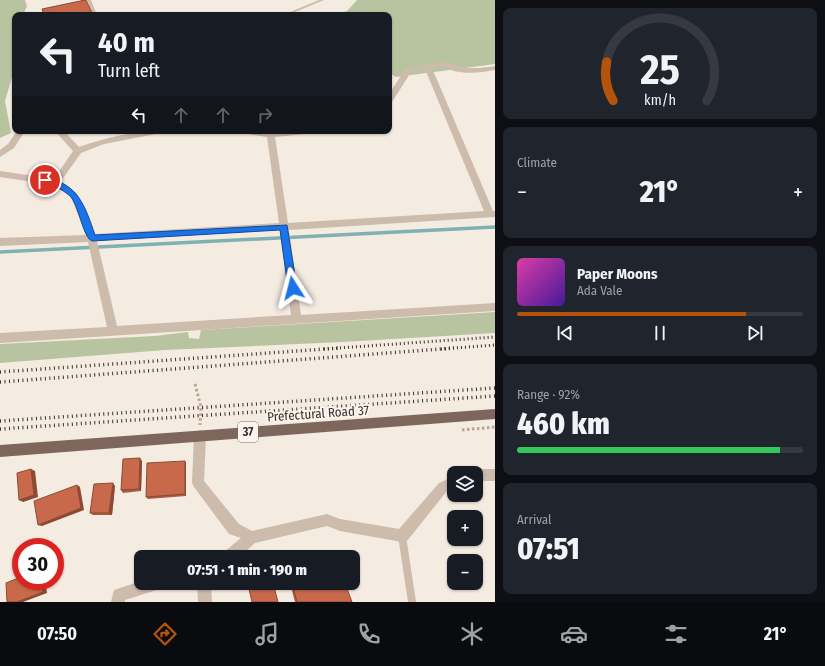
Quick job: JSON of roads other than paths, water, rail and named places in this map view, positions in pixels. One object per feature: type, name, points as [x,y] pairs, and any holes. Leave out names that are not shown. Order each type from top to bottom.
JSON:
[{"type":"main road","name":"Prefectural Road 37","points":[[0,451],[495,414]]},
{"type":"street","points":[[392,96],[409,70],[443,64],[460,70],[478,71],[495,68]]},
{"type":"street","points":[[0,242],[492,215],[428,67]]},
{"type":"street","points":[[0,154],[10,146],[19,134]]},
{"type":"street","points":[[62,134],[78,151]]},
{"type":"street","points":[[56,182],[78,151],[110,140],[141,134]]},
{"type":"street","points":[[266,134],[280,134]]},
{"type":"street","points":[[272,135],[298,319]]},
{"type":"street","points":[[0,174],[56,182],[74,195],[82,211],[92,238],[113,331]]},
{"type":"street","points":[[0,338],[495,307]]},
{"type":"street","points":[[200,436],[198,483],[234,529],[252,537]]},
{"type":"street","points":[[483,475],[495,475]]},
{"type":"street","points":[[237,550],[252,537],[327,520],[340,525],[402,536],[443,487],[447,485]]},
{"type":"street","points":[[118,602],[119,595],[135,590]]},
{"type":"street","points":[[204,590],[205,602]]},
{"type":"lane","points":[[89,0],[93,12]]},
{"type":"lane","points":[[292,12],[322,0]]},
{"type":"lane","points":[[402,536],[412,602]]},
{"type":"waterway","points":[[0,252],[495,227]]},
{"type":"railway","points":[[324,349],[495,337]]},
{"type":"railway","points":[[441,349],[495,345]]},
{"type":"railway","points":[[0,372],[339,348]]},
{"type":"railway","points":[[0,382],[454,348]]},
{"type":"railway","points":[[0,421],[495,388]]},
{"type":"railway","points":[[0,429],[495,396]]}]
